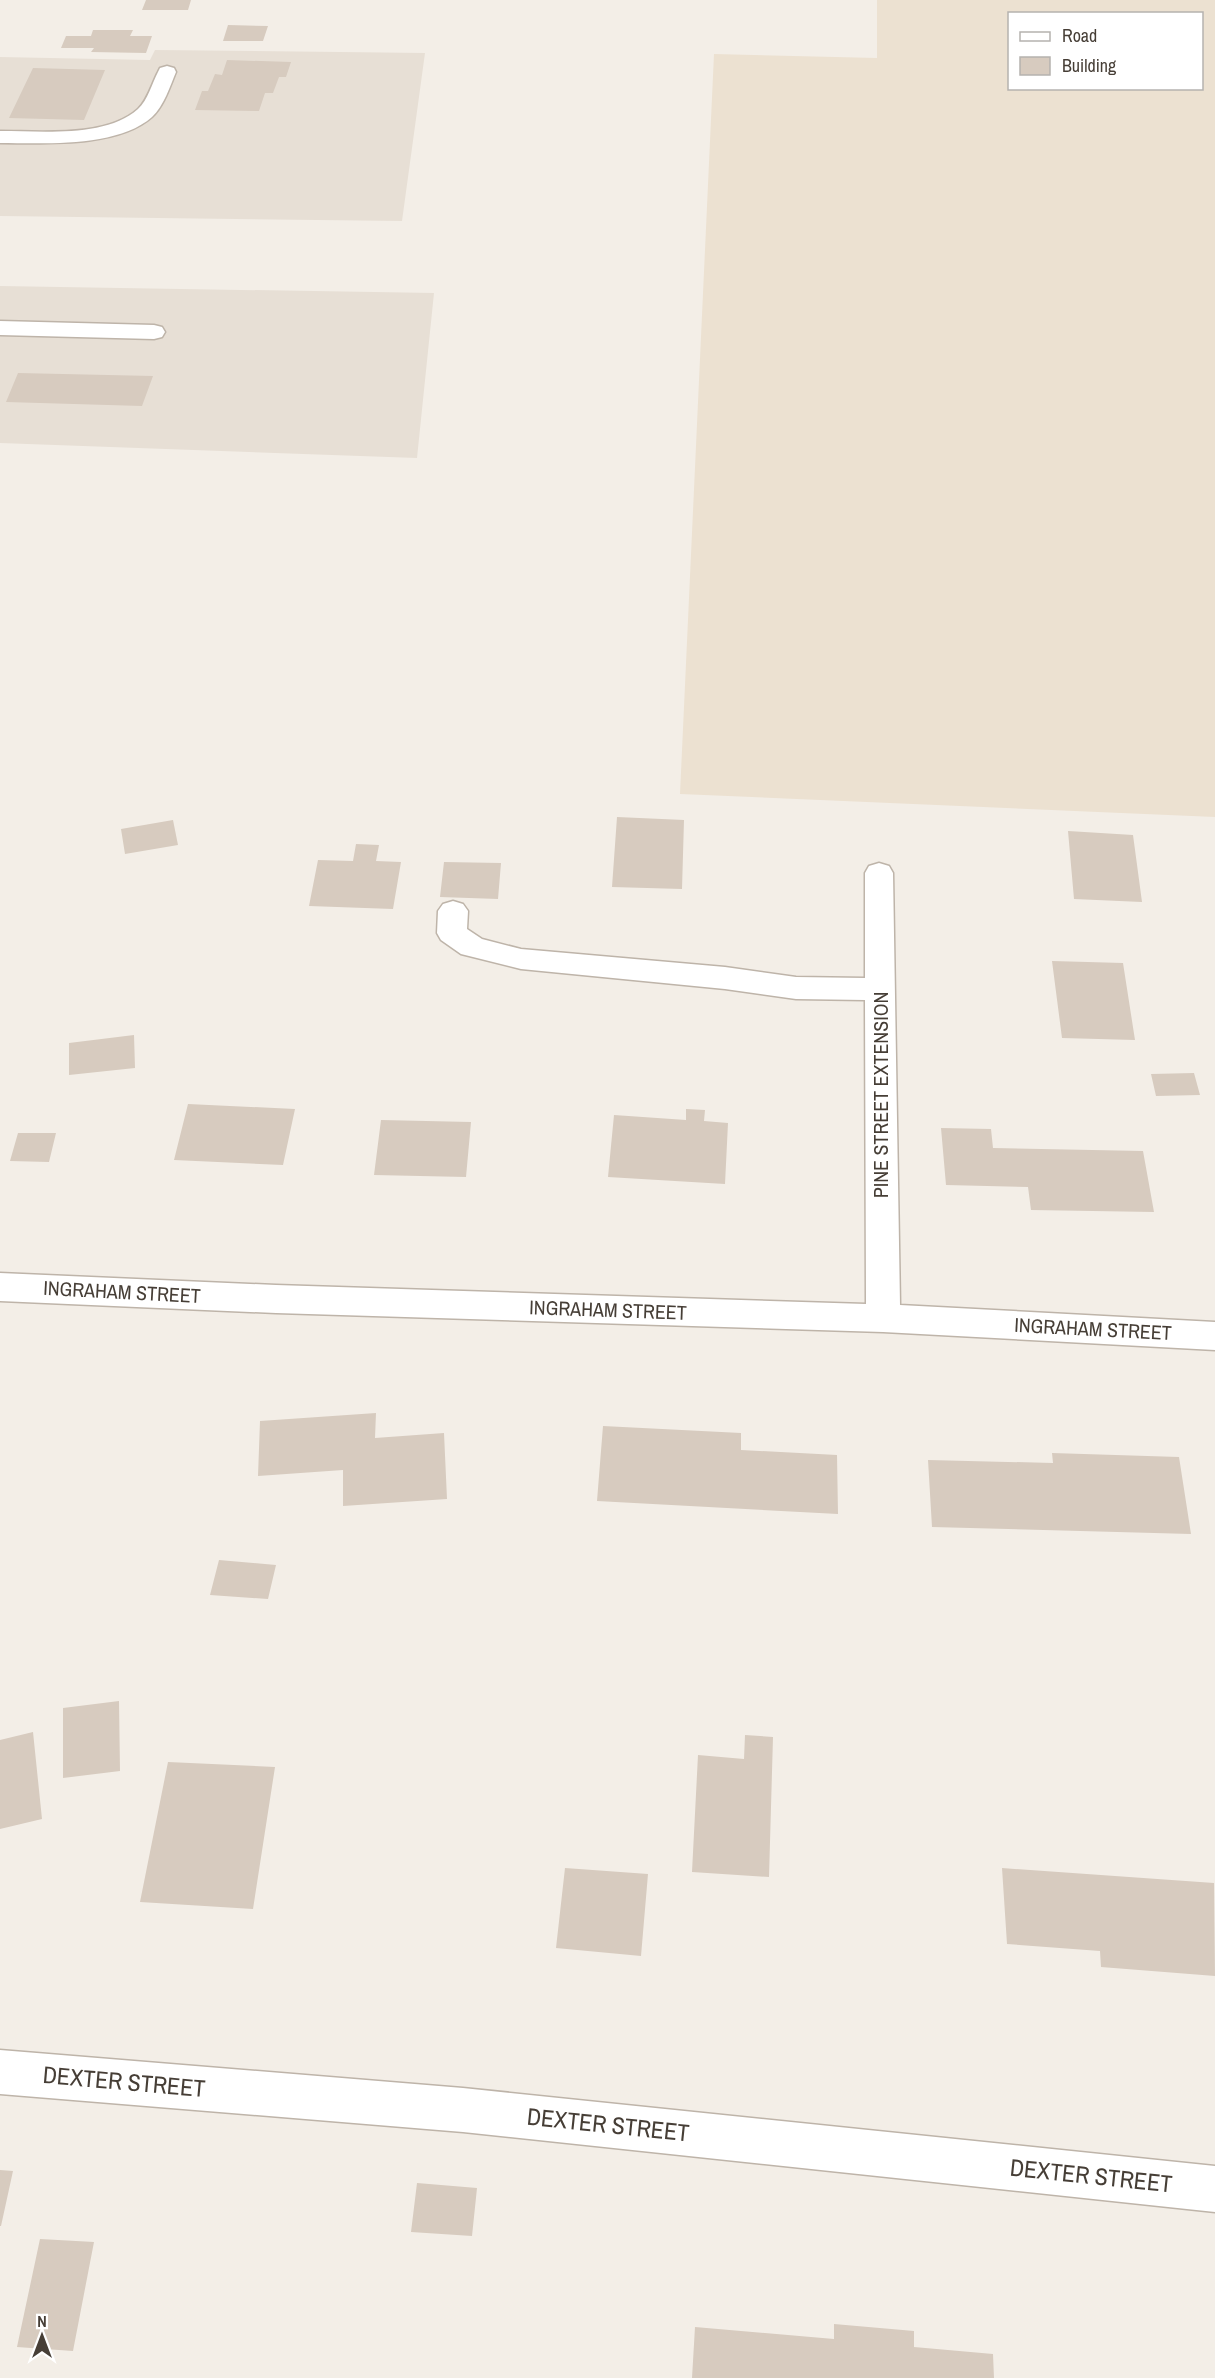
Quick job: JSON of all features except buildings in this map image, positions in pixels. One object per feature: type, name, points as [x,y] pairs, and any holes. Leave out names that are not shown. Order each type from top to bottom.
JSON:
[{"type":"street","points":[[0,137],[73,135],[117,128],[147,112],[167,72]]},
{"type":"street","points":[[0,328],[154,332]]},
{"type":"street","name":"PINE STREET EXTENSION","points":[[879,873],[883,1318]]},
{"type":"street","points":[[453,911],[452,933],[472,947],[521,959],[725,978],[796,988],[880,989]]},
{"type":"street","name":"INGRAHAM STREET","points":[[0,1287],[276,1299],[883,1318],[1215,1336]]},
{"type":"street","name":"DEXTER STREET","points":[[0,2072],[463,2110],[1215,2189]]},
{"type":"shaded area","points":[[877,0],[1215,0],[1215,817],[680,794],[714,54],[877,58]]},
{"type":"shaded area","points":[[155,50],[425,53],[402,221],[0,216],[0,57],[150,60]]},
{"type":"shaded area","points":[[0,286],[434,293],[417,458],[0,443]]}]
